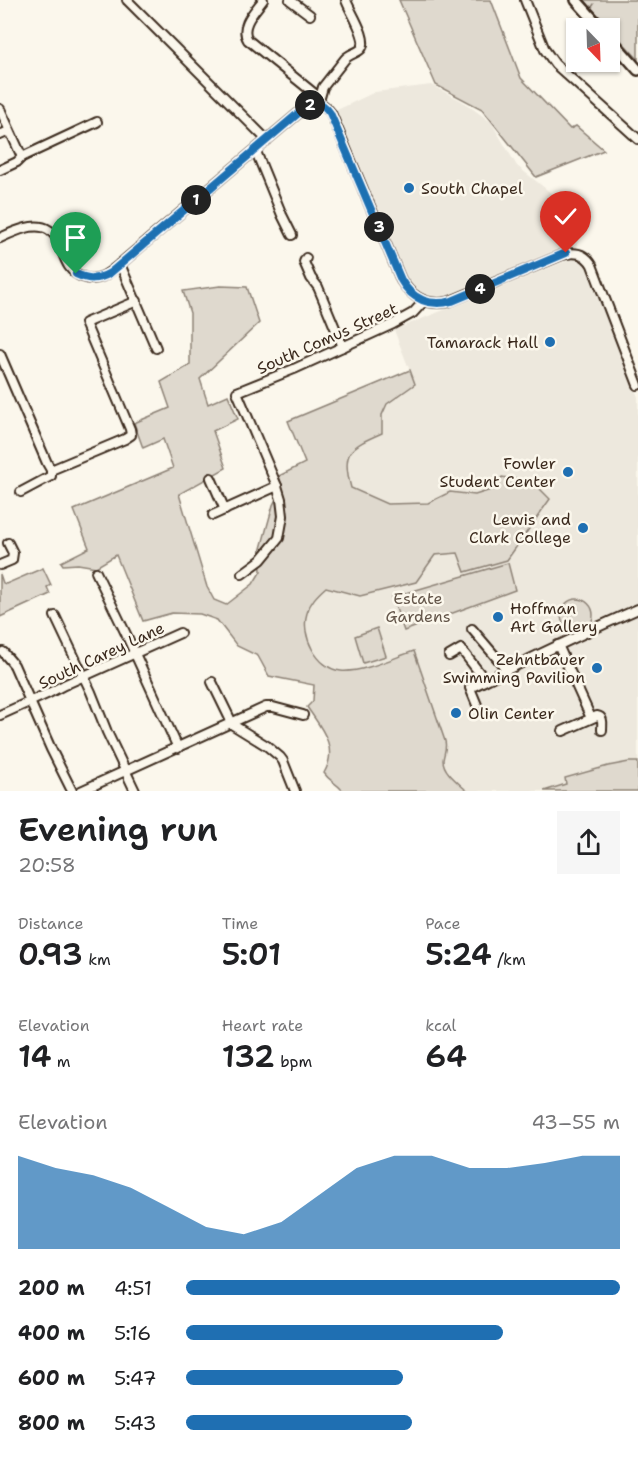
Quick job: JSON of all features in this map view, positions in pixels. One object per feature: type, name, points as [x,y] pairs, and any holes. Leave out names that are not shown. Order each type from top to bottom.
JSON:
[{"type":"main road","points":[[576,0],[592,18]]},
{"type":"main road","points":[[620,49],[638,69]]},
{"type":"street","points":[[263,0],[246,25],[245,33],[248,40],[315,94],[318,103]]},
{"type":"street","points":[[290,0],[310,15]]},
{"type":"street","points":[[318,103],[323,87],[348,55],[363,46],[359,27],[346,0]]},
{"type":"street","points":[[525,0],[548,55],[555,64],[638,139]]},
{"type":"street","points":[[130,1],[267,140]]},
{"type":"street","points":[[0,238],[25,229],[39,227],[47,229],[55,236],[71,270],[88,279],[105,276],[306,107],[318,103],[324,105],[330,113],[401,280],[411,293],[424,302],[452,301],[562,255],[580,253],[588,259],[592,266],[638,385]]},
{"type":"street","points":[[0,109],[22,157]]},
{"type":"street","points":[[0,170],[22,157],[97,122]]},
{"type":"street","points":[[0,135],[9,131]]},
{"type":"street","points":[[255,151],[292,235]]},
{"type":"street","points":[[306,258],[304,262],[318,287],[343,347]]},
{"type":"street","points":[[120,264],[156,348]]},
{"type":"street","points":[[51,470],[125,440],[130,435],[130,429],[85,323],[137,301]]},
{"type":"street","name":"South Comus Street","points":[[277,486],[237,392],[294,369],[410,316],[424,302]]},
{"type":"street","points":[[0,354],[51,470],[51,477],[21,492]]},
{"type":"street","points":[[211,478],[225,510]]},
{"type":"street","points":[[213,515],[277,486],[283,516],[279,538],[261,560],[242,574]]},
{"type":"street","points":[[0,565],[12,560],[13,553],[8,543]]},
{"type":"street","points":[[96,572],[178,747]]},
{"type":"street","points":[[477,705],[470,688],[638,609]]},
{"type":"street","points":[[55,616],[84,676],[106,732],[135,791]]},
{"type":"street","points":[[472,629],[506,671]]},
{"type":"street","name":"South Carey Lane","points":[[0,715],[180,633]]},
{"type":"street","points":[[558,645],[591,718]]},
{"type":"street","points":[[450,656],[461,649],[485,680]]},
{"type":"street","points":[[3,652],[14,664],[72,791]]},
{"type":"street","points":[[212,682],[232,723],[280,757],[295,791]]},
{"type":"street","points":[[81,791],[266,707],[303,715]]},
{"type":"street","points":[[563,730],[597,716],[602,718],[602,730]]},
{"type":"shaded area","points":[[431,85],[462,101],[491,122],[517,166],[565,204],[574,216],[580,233],[576,248],[563,251],[449,299],[441,301],[423,297],[415,291],[409,284],[335,111],[375,92]]},
{"type":"shaded area","name":"Lewis and Clark College","points":[[573,259],[583,263],[586,267],[638,397],[638,762],[578,774],[566,778],[566,784],[544,791],[467,791],[445,768],[443,762],[446,747],[414,652],[359,670],[330,669],[319,660],[310,646],[305,630],[306,615],[313,598],[326,587],[360,596],[416,582],[435,555],[458,553],[466,572],[507,560],[550,499],[494,489],[475,495],[450,492],[428,503],[387,504],[351,488],[347,472],[348,455],[359,443],[382,433],[382,415],[388,404],[415,384],[394,330]]},
{"type":"green space","points":[[399,0],[491,0],[521,78],[570,129],[576,126],[604,150],[536,177],[482,109],[436,85]]},
{"type":"green space","points":[[584,0],[638,0],[638,59],[620,39],[620,18],[600,18]]},
{"type":"green space","points":[[220,286],[247,287],[259,323],[200,379],[208,404],[228,395],[238,419],[213,431],[226,468],[179,494],[207,587],[214,600],[226,605],[253,584],[261,571],[260,552],[273,505],[282,487],[279,476],[305,463],[288,421],[410,370],[415,384],[387,404],[382,415],[382,433],[355,447],[348,458],[351,488],[387,504],[428,503],[450,492],[475,495],[494,489],[502,477],[533,482],[550,499],[507,560],[465,572],[458,553],[435,555],[416,582],[360,596],[326,587],[314,599],[307,613],[306,631],[312,650],[332,669],[358,670],[414,651],[445,741],[444,764],[452,777],[467,791],[343,791],[324,773],[330,755],[329,746],[307,707],[313,701],[314,685],[269,676],[258,656],[237,646],[217,620],[200,614],[172,613],[143,621],[116,555],[96,567],[78,564],[63,565],[61,562],[89,548],[74,510],[173,468],[163,439],[143,448],[134,423],[170,408],[161,382],[190,365],[190,313],[183,291]]},
{"type":"green space","name":"Estate Gardens","points":[[508,563],[515,590],[404,631],[392,597]]},
{"type":"green space","points":[[43,568],[51,585],[47,587],[50,594],[0,617],[0,574],[3,583],[6,584]]},
{"type":"green space","points":[[577,599],[588,604],[593,615],[588,626],[577,631],[566,626],[561,615],[566,604]]},
{"type":"green space","points":[[377,628],[386,656],[363,663],[355,636]]},
{"type":"green space","points":[[629,762],[638,762],[638,791],[544,791],[566,784],[565,778]]},
{"type":"waterway","points":[[590,10],[594,4]]},
{"type":"place","name":"South Chapel","points":[[409,188]]},
{"type":"place","name":"Tamarack Hall","points":[[550,342]]},
{"type":"place","name":"Fowler Student Center","points":[[568,472]]},
{"type":"place","name":"Lewis and Clark College","points":[[583,528]]},
{"type":"place","name":"Hoffman Art Gallery","points":[[498,617]]},
{"type":"place","name":"Zehntbauer Swimming Pavilion","points":[[597,668]]},
{"type":"place","name":"Olin Center","points":[[456,713]]},
{"type":"route","points":[[76,274],[93,279],[110,273],[301,111],[309,105],[318,103],[324,105],[330,113],[401,280],[408,290],[420,300],[435,303],[452,301],[566,253]]}]
